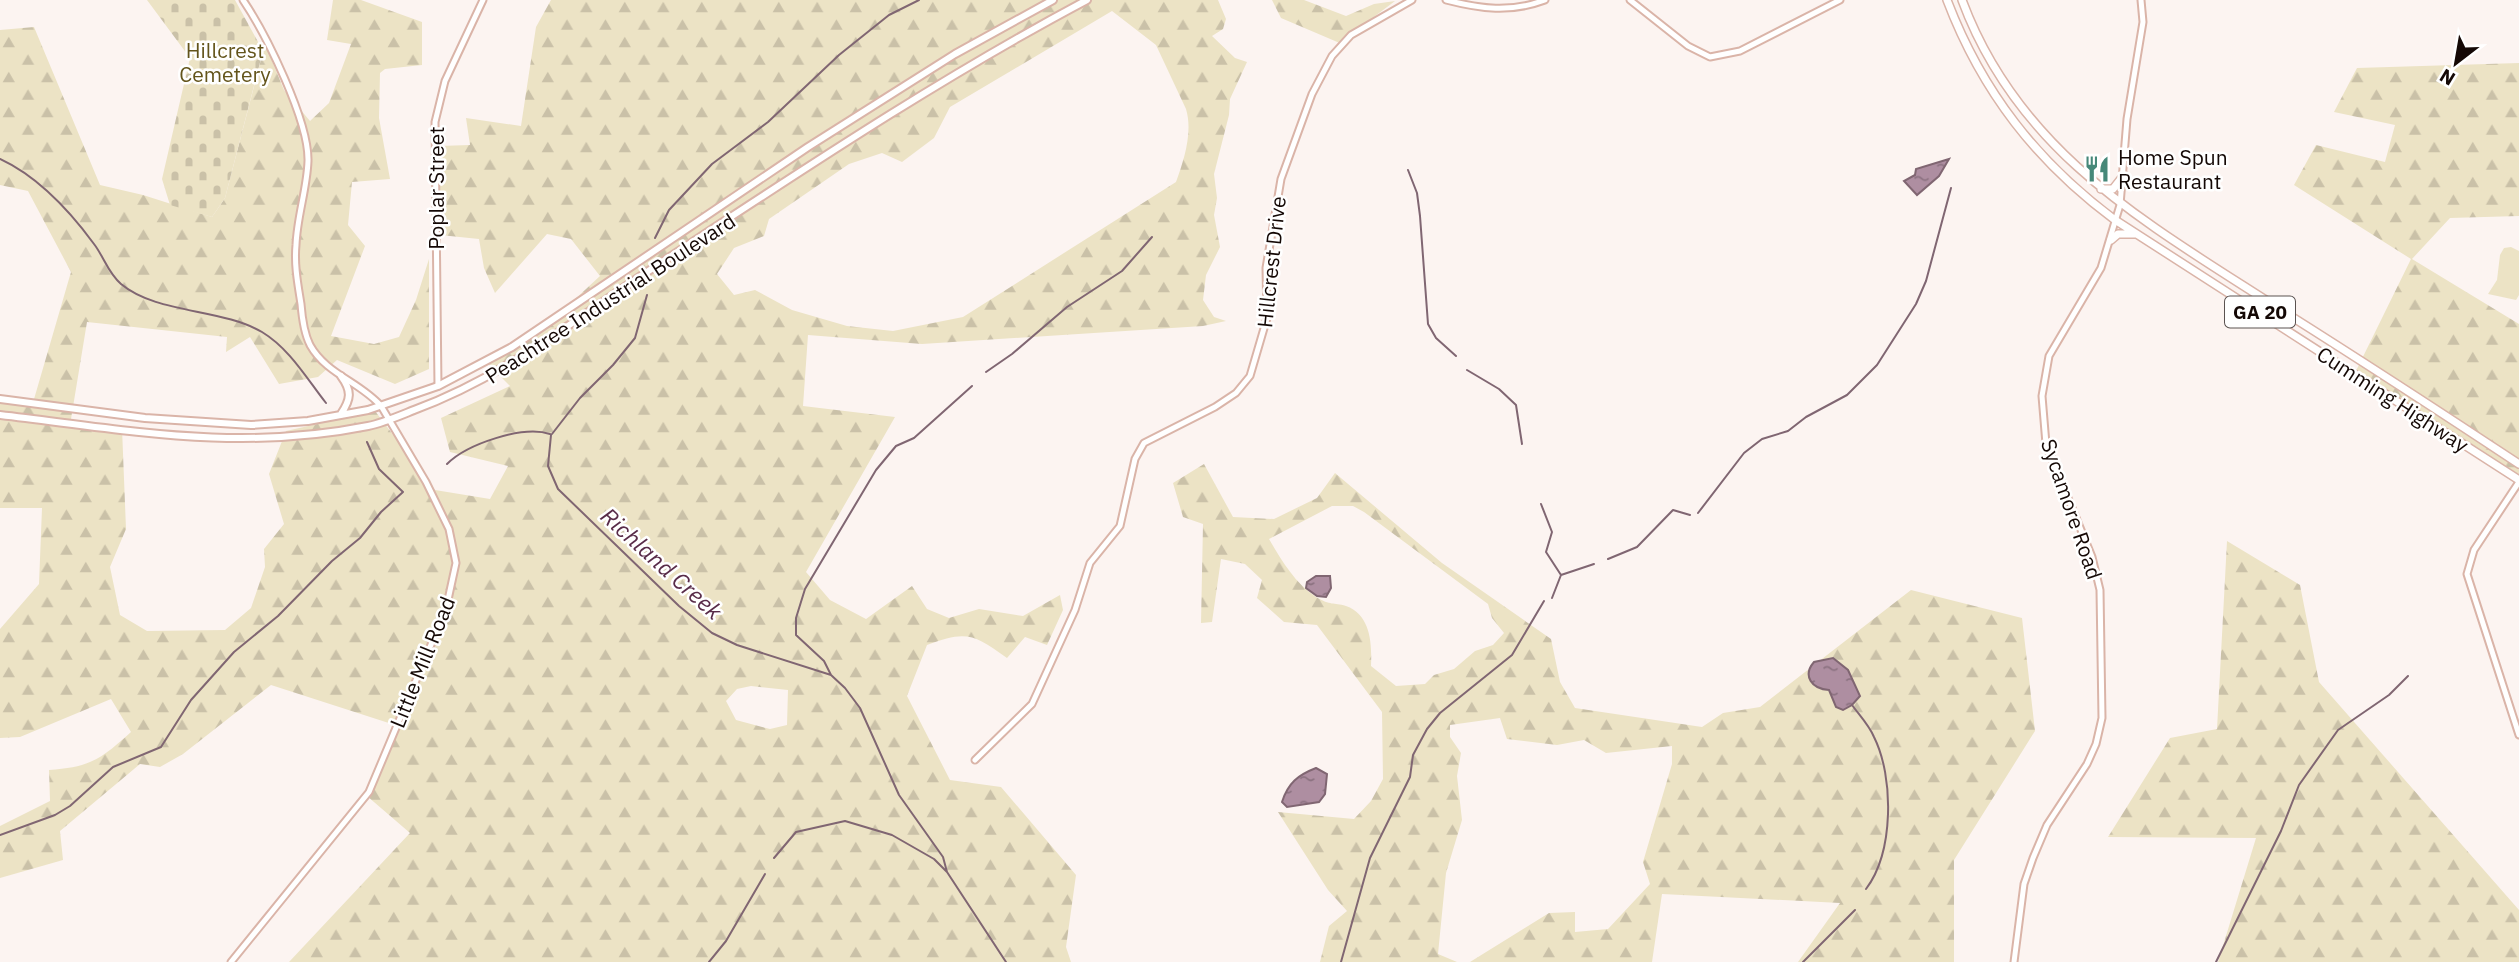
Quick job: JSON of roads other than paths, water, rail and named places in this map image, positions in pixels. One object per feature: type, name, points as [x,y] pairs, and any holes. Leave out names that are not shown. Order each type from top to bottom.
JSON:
[{"type":"highway","name":"Cumming Highway","points":[[1947,0],[1975,64],[2003,109],[2057,173],[2115,220],[2519,481]]},
{"type":"highway","name":"Cumming Highway","points":[[1962,0],[1983,51],[2025,114],[2070,163],[2120,205],[2519,464]]},
{"type":"highway","points":[[2101,189],[2113,189],[2124,175]]},
{"type":"highway","points":[[2110,240],[2118,234],[2138,234]]},
{"type":"main road","name":"Peachtree Industrial Boulevard","points":[[0,399],[145,418],[251,425],[340,415],[382,406],[438,386],[512,347],[654,249],[956,54],[1053,0]]},
{"type":"main road","name":"Peachtree Industrial Boulevard","points":[[0,415],[204,440],[253,440],[310,436],[388,419],[439,401],[520,360],[662,262],[964,68],[1087,0]]},
{"type":"main road","points":[[654,249],[662,262]]},
{"type":"main road","points":[[340,415],[349,401],[350,388],[341,376]]},
{"type":"main road","points":[[69,423],[71,408]]},
{"type":"street","name":"Little Mill Road","points":[[231,962],[369,792],[446,610],[456,563],[449,529],[426,482],[382,406],[369,393],[319,360],[308,342],[302,316],[295,247],[308,162],[303,126],[269,48],[243,0]]},
{"type":"street","name":"Poplar Street","points":[[438,386],[435,122],[445,81],[483,0]]},
{"type":"street","name":"Hillcrest Drive","points":[[975,760],[1032,704],[1078,603],[1090,564],[1120,526],[1135,459],[1144,443],[1215,407],[1236,393],[1250,376],[1267,318],[1266,268],[1281,179],[1312,93],[1332,56],[1351,35],[1412,0]]},
{"type":"street","points":[[1446,0],[1502,10],[1524,8],[1545,0]]},
{"type":"street","points":[[1630,0],[1688,46],[1710,57],[1722,57],[1741,51],[1840,0]]},
{"type":"street","name":"Sycamore Road","points":[[2014,962],[2020,903],[2033,858],[2047,825],[2087,764],[2096,744],[2102,718],[2101,590],[2092,557],[2046,444],[2042,396],[2049,356],[2101,268],[2120,205],[2127,119],[2143,22],[2141,0]]},
{"type":"street","points":[[2519,481],[2474,551],[2467,574],[2519,735]]},
{"type":"water","points":[[1949,159],[1939,176],[1917,195],[1904,181],[1915,175],[1916,169]]},
{"type":"water","points":[[1316,576],[1330,576],[1331,588],[1326,597],[1317,596],[1306,588],[1307,582]]},
{"type":"water","points":[[1833,658],[1848,670],[1860,696],[1843,710],[1836,707],[1829,690],[1818,687],[1809,677],[1814,662]]},
{"type":"water","points":[[1316,768],[1327,774],[1325,794],[1319,802],[1287,807],[1282,802],[1291,785],[1299,777]]},
{"type":"waterway","points":[[655,238],[669,210],[712,164],[768,122],[839,55],[889,15],[919,0]]},
{"type":"waterway","points":[[0,159],[28,175],[64,207],[121,284],[152,301],[246,324],[262,332],[290,356],[326,403]]},
{"type":"waterway","points":[[1408,170],[1417,193],[1420,216],[1428,324],[1436,338],[1456,356]]},
{"type":"waterway","points":[[1698,513],[1744,453],[1762,439],[1788,431],[1806,417],[1847,395],[1877,365],[1916,304],[1926,281],[1951,188]]},
{"type":"waterway","points":[[986,372],[1012,354],[1067,307],[1122,271],[1152,237]]},
{"type":"waterway","points":[[552,434],[580,398],[635,338],[647,295]]},
{"type":"waterway","points":[[1467,370],[1499,389],[1516,405],[1522,444]]},
{"type":"waterway","points":[[831,675],[824,661],[796,635],[796,618],[805,589],[876,470],[896,446],[914,438],[972,386]]},
{"type":"waterway","name":"Richland Creek","points":[[447,464],[481,443],[496,438],[525,432],[550,434]]},
{"type":"waterway","name":"Richland Creek","points":[[551,435],[548,466],[558,489],[679,606],[712,633],[737,645],[831,675],[845,688],[860,708],[899,795],[943,857],[947,872]]},
{"type":"waterway","name":"Richland Creek","points":[[0,835],[55,815],[70,806],[113,767],[161,747],[191,700],[234,652],[278,616],[332,561],[360,538],[381,512],[403,492],[379,469],[367,442]]},
{"type":"waterway","points":[[1541,504],[1552,532],[1546,552],[1561,575]]},
{"type":"waterway","points":[[1608,559],[1637,547],[1673,510],[1690,515]]},
{"type":"waterway","points":[[1552,598],[1561,575],[1594,564]]},
{"type":"waterway","points":[[1341,962],[1370,858],[1410,777],[1413,755],[1427,729],[1440,713],[1512,655],[1544,601]]},
{"type":"waterway","points":[[2216,962],[2281,831],[2299,785],[2338,730],[2389,695],[2408,676]]},
{"type":"waterway","points":[[1852,705],[1867,725],[1881,753],[1888,793],[1882,855],[1866,889]]},
{"type":"waterway","points":[[774,858],[796,832],[845,821],[892,835],[934,859],[947,872],[1006,962]]},
{"type":"waterway","points":[[709,962],[726,941],[765,874]]},
{"type":"waterway","points":[[1803,962],[1855,910]]},
{"type":"place","name":"Home Spun Restaurant","points":[[2097,169]]},
{"type":"park label","name":"Hillcrest Cemetery","points":[[225,62]]}]
